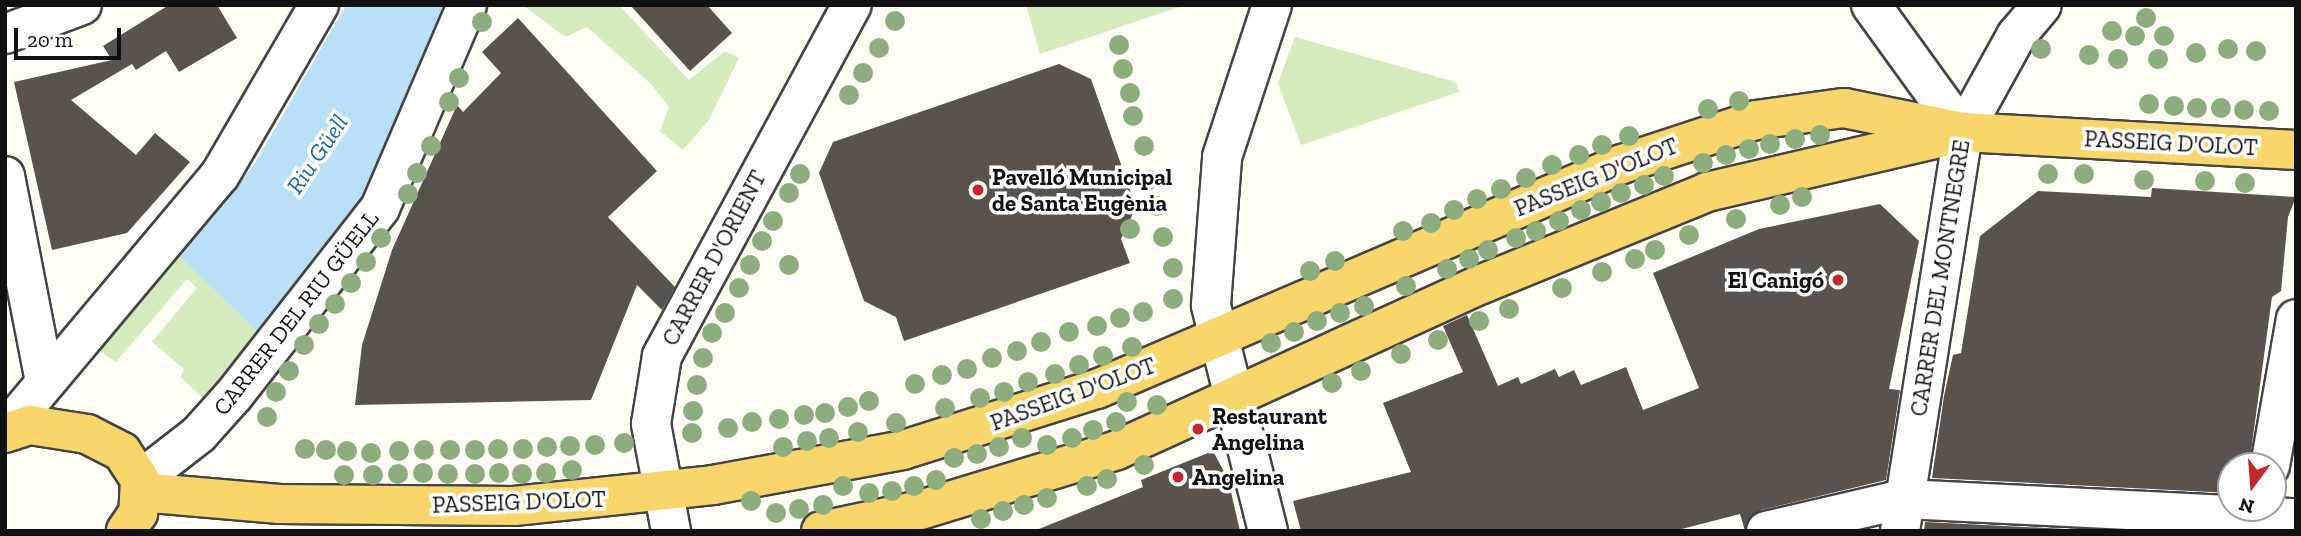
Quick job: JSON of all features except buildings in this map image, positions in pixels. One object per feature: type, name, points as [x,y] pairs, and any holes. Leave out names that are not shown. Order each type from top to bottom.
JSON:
[{"type":"main road","name":"PASSEIG D'OLOT","points":[[140,486],[279,504],[514,506],[663,492],[904,450],[1097,389],[1688,139],[1756,120],[1844,108],[1963,132],[2296,150]]},
{"type":"main road","name":"PASSEIG D'OLOT","points":[[821,531],[920,510],[1117,450],[1237,399],[1482,284],[1707,192],[1963,132]]},
{"type":"main road","points":[[5,432],[30,425],[86,434],[121,452],[140,486],[138,513],[127,531]]},
{"type":"street","points":[[5,34],[82,5]]},
{"type":"street","points":[[5,432],[220,175],[318,5]]},
{"type":"street","name":"CARRER DEL RIU GÜELL","points":[[140,486],[199,434],[234,395],[380,208],[467,5]]},
{"type":"street","name":"CARRER D'ORIENT","points":[[671,531],[651,424],[662,356],[852,5]]},
{"type":"street","points":[[1268,531],[1237,399],[1211,305],[1222,157],[1272,5]]},
{"type":"street","points":[[1871,5],[1963,132]]},
{"type":"street","name":"CARRER DEL MONTNEGRE","points":[[1902,515],[1963,132],[2016,36],[2042,5]]},
{"type":"street","points":[[6,178],[45,382]]},
{"type":"street","points":[[2272,452],[2296,320]]},
{"type":"street","points":[[1766,531],[1902,515],[2217,518]]},
{"type":"green space","points":[[523,5],[619,5],[689,80],[725,51],[739,58],[709,120],[683,150],[660,131],[669,107],[651,84],[587,27],[565,37]]},
{"type":"green space","points":[[1026,5],[1185,5],[1040,54]]},
{"type":"green space","points":[[1295,37],[1456,82],[1459,92],[1301,145],[1278,83]]},
{"type":"green space","points":[[179,256],[264,338],[205,400],[180,377],[184,369],[152,342],[197,288],[187,279],[116,362],[100,351]]},
{"type":"water","name":"Riu Güell","points":[[346,5],[450,5],[364,200],[264,338],[179,256],[254,165]]},
{"type":"place","name":"Pavelló Municipal de Santa Eugènia","points":[[978,190]]},
{"type":"place","name":"El Canigó","points":[[1838,280]]},
{"type":"place","name":"Restaurant Angelina","points":[[1198,429]]},
{"type":"place","name":"Angelina","points":[[1178,477]]}]
